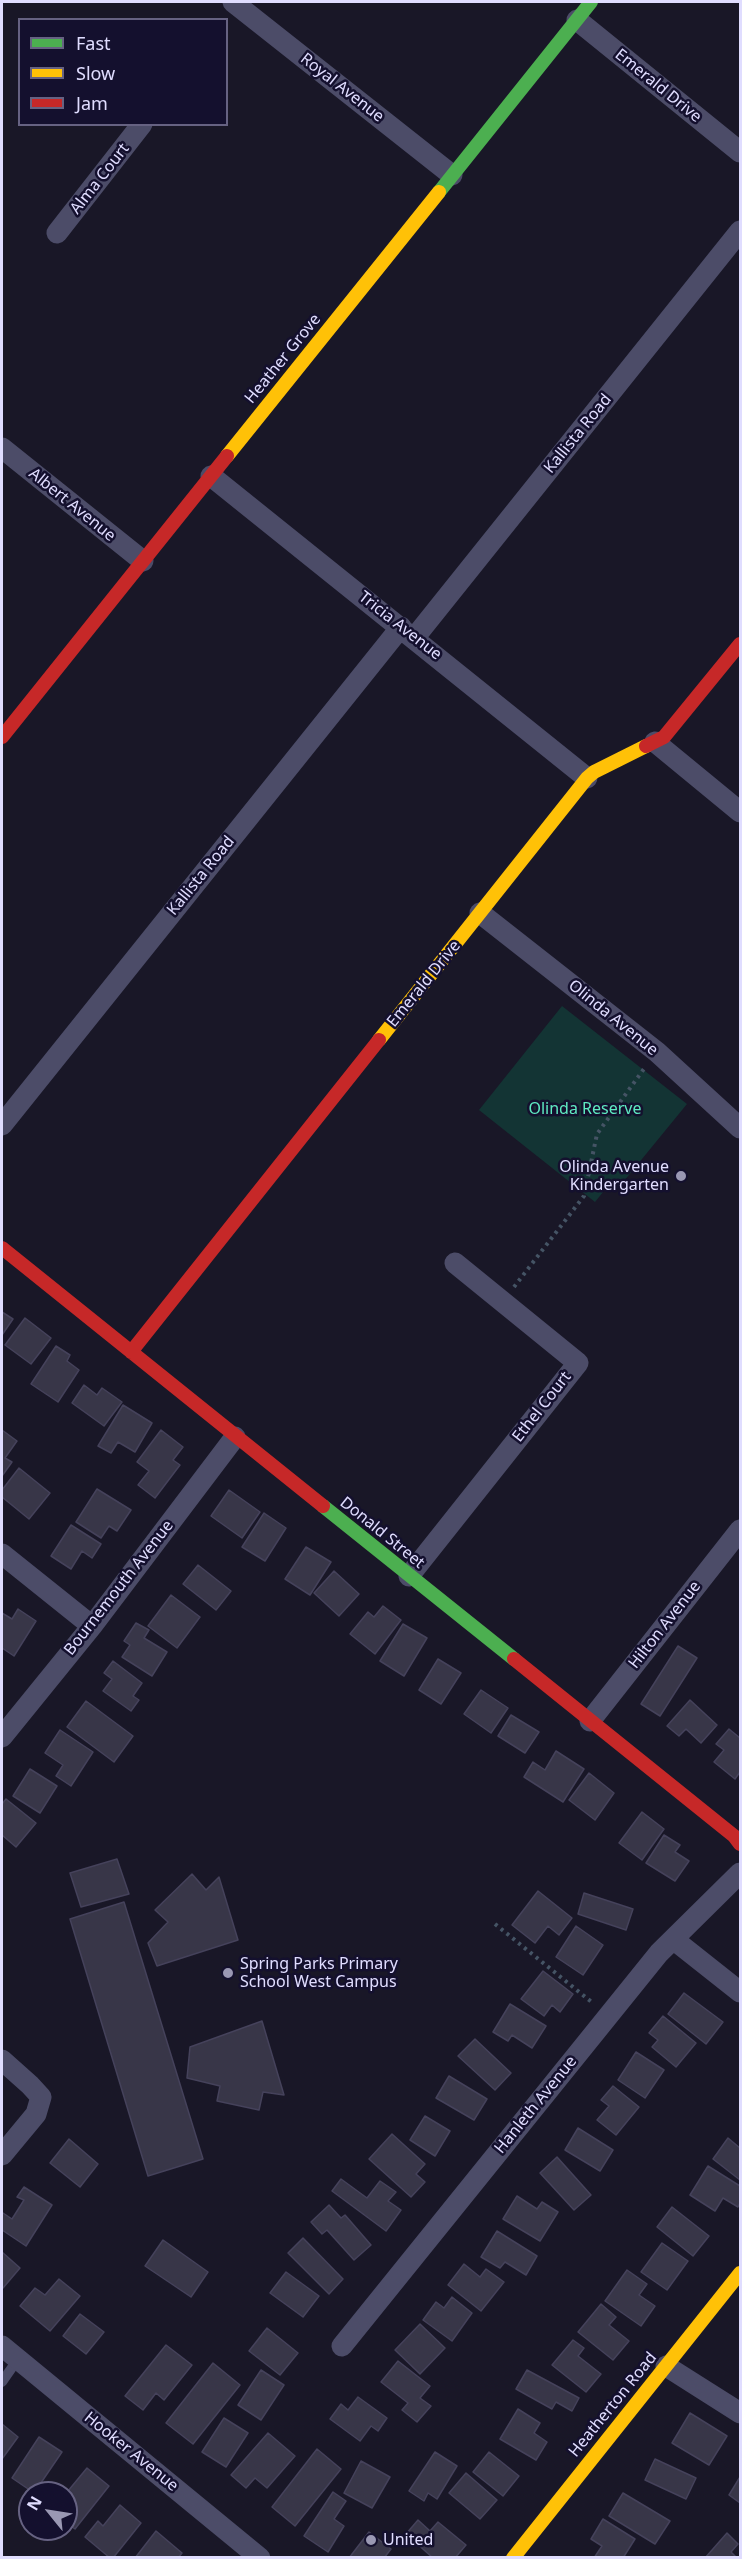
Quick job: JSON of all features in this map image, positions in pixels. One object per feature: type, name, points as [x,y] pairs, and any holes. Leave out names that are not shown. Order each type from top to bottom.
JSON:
[{"type":"street","name":"Heather Grove","points":[[2,737],[591,2]]},
{"type":"street","name":"Royal Avenue","points":[[231,9],[452,175]]},
{"type":"street","name":"Emerald Drive","points":[[577,20],[741,152]]},
{"type":"street","name":"Alma Court","points":[[57,233],[140,126]]},
{"type":"street","name":"Kallista Road","points":[[2,1125],[741,231]]},
{"type":"street","name":"Albert Avenue","points":[[2,448],[142,561]]},
{"type":"street","name":"Tricia Avenue","points":[[211,476],[587,778]]},
{"type":"street","name":"Emerald Drive","points":[[131,1352],[587,778],[594,772],[655,742],[670,731],[741,644]]},
{"type":"street","points":[[655,742],[741,812]]},
{"type":"street","name":"Olinda Avenue","points":[[480,913],[657,1052],[741,1128]]},
{"type":"street","name":"Donald Street","points":[[2,1248],[234,1437],[734,1836],[741,1844]]},
{"type":"street","name":"Ethel Court","points":[[409,1576],[578,1363],[455,1263]]},
{"type":"street","name":"Bournemouth Avenue","points":[[2,1737],[92,1626],[234,1437]]},
{"type":"street","name":"Hilton Avenue","points":[[590,1720],[741,1530]]},
{"type":"street","points":[[2,1554],[92,1626]]},
{"type":"street","name":"Hanleth Avenue","points":[[342,2346],[673,1939],[741,1873]]},
{"type":"street","points":[[673,1939],[741,1992]]},
{"type":"street","points":[[2,2060],[41,2097],[36,2114],[2,2155]]},
{"type":"street","name":"Heatherton Road","points":[[513,2558],[741,2273]]},
{"type":"street","name":"Hooker Avenue","points":[[10,2353],[260,2558]]},
{"type":"street","points":[[666,2366],[741,2413]]},
{"type":"lane","points":[[2,2382],[10,2353]]},
{"type":"path","points":[[502,1302],[584,1196],[597,1134],[657,1052]]},
{"type":"path","points":[[495,1924],[594,2004]]},
{"type":"green space","name":"Olinda Reserve","points":[[562,1006],[687,1104],[615,1192],[608,1186],[595,1202],[479,1110]]},
{"type":"building","points":[[2,1312],[13,1319],[2,1335]]},
{"type":"building","points":[[25,1318],[51,1338],[31,1364],[5,1345]]},
{"type":"building","points":[[56,1346],[70,1355],[67,1361],[79,1370],[58,1402],[31,1384]]},
{"type":"building","points":[[84,1385],[97,1395],[102,1388],[122,1402],[104,1426],[72,1403]]},
{"type":"building","points":[[123,1405],[152,1423],[135,1452],[118,1442],[111,1453],[98,1446]]},
{"type":"building","points":[[2,1430],[17,1441],[5,1458],[12,1462],[2,1476]]},
{"type":"building","points":[[161,1430],[183,1447],[173,1460],[180,1465],[155,1498],[138,1485],[149,1471],[137,1462]]},
{"type":"building","points":[[19,1468],[50,1493],[29,1519],[2,1497],[2,1490]]},
{"type":"building","points":[[97,1489],[131,1510],[117,1531],[109,1526],[101,1538],[76,1522]]},
{"type":"building","points":[[229,1490],[260,1512],[242,1538],[211,1516]]},
{"type":"building","points":[[264,1513],[286,1528],[265,1561],[242,1547]]},
{"type":"building","points":[[71,1525],[101,1544],[92,1558],[82,1551],[71,1569],[51,1556]]},
{"type":"building","points":[[306,1547],[331,1562],[310,1595],[285,1579]]},
{"type":"building","points":[[198,1565],[231,1591],[216,1610],[183,1584]]},
{"type":"building","points":[[334,1571],[359,1594],[339,1616],[314,1593]]},
{"type":"building","points":[[171,1595],[200,1617],[177,1648],[148,1626]]},
{"type":"building","points":[[383,1606],[401,1620],[375,1654],[350,1634],[368,1612],[374,1617]]},
{"type":"building","points":[[18,1609],[36,1621],[14,1656],[2,1648],[2,1613],[12,1619]]},
{"type":"building","points":[[136,1623],[149,1630],[144,1638],[167,1652],[152,1676],[122,1657],[130,1645],[124,1641]]},
{"type":"building","points":[[403,1624],[427,1638],[404,1676],[380,1661]]},
{"type":"building","points":[[678,1646],[697,1658],[660,1716],[641,1704]]},
{"type":"building","points":[[438,1659],[461,1673],[441,1704],[419,1690]]},
{"type":"building","points":[[113,1661],[142,1683],[133,1696],[139,1700],[131,1711],[103,1691],[112,1679],[104,1673]]},
{"type":"building","points":[[481,1690],[508,1708],[491,1733],[464,1714]]},
{"type":"building","points":[[690,1700],[717,1725],[701,1743],[686,1729],[679,1736],[667,1726]]},
{"type":"building","points":[[86,1701],[133,1736],[114,1762],[67,1727]]},
{"type":"building","points":[[511,1715],[539,1732],[525,1753],[498,1736]]},
{"type":"building","points":[[729,1729],[740,1738],[740,1772],[735,1779],[714,1762],[724,1750],[716,1744]]},
{"type":"building","points":[[60,1730],[93,1752],[71,1786],[56,1776],[63,1765],[45,1753]]},
{"type":"building","points":[[556,1751],[584,1769],[563,1802],[524,1777],[533,1762],[545,1770]]},
{"type":"building","points":[[30,1769],[57,1786],[40,1813],[13,1796]]},
{"type":"building","points":[[589,1773],[614,1793],[595,1820],[569,1800]]},
{"type":"building","points":[[6,1799],[36,1823],[16,1847],[2,1835],[2,1804]]},
{"type":"building","points":[[642,1812],[664,1829],[642,1860],[619,1843]]},
{"type":"building","points":[[664,1835],[680,1845],[675,1852],[689,1861],[675,1881],[646,1863]]},
{"type":"building","points":[[117,1859],[129,1894],[81,1907],[70,1873]]},
{"type":"building","points":[[192,1874],[206,1890],[219,1877],[238,1940],[157,1966],[148,1943],[168,1922],[155,1910]]},
{"type":"building","points":[[538,1891],[572,1918],[559,1935],[548,1926],[535,1943],[512,1925]]},
{"type":"building","points":[[584,1893],[633,1909],[626,1930],[578,1914]]},
{"type":"building","points":[[124,1902],[203,2159],[148,2176],[70,1919]]},
{"type":"building","points":[[576,1926],[603,1945],[583,1975],[556,1957]]},
{"type":"building","points":[[543,1971],[573,1994],[560,2012],[552,2005],[544,2016],[521,1999]]},
{"type":"building","points":[[684,1993],[723,2022],[706,2044],[668,2014]]},
{"type":"building","points":[[510,2004],[546,2026],[532,2048],[512,2035],[508,2041],[493,2032]]},
{"type":"building","points":[[663,2016],[696,2043],[676,2067],[652,2047],[658,2040],[649,2033]]},
{"type":"building","points":[[262,2021],[284,2095],[263,2092],[259,2110],[217,2101],[220,2086],[187,2078],[190,2047]]},
{"type":"building","points":[[475,2039],[511,2073],[495,2090],[458,2056]]},
{"type":"building","points":[[636,2052],[664,2070],[645,2098],[618,2080]]},
{"type":"building","points":[[449,2076],[487,2099],[474,2120],[436,2098]]},
{"type":"building","points":[[613,2086],[639,2107],[616,2135],[597,2120],[609,2106],[601,2100]]},
{"type":"building","points":[[425,2116],[450,2131],[435,2156],[410,2140]]},
{"type":"building","points":[[578,2128],[613,2150],[600,2171],[565,2150]]},
{"type":"building","points":[[392,2134],[425,2164],[416,2174],[425,2182],[411,2197],[369,2159]]},
{"type":"building","points":[[728,2138],[740,2148],[740,2180],[713,2159]]},
{"type":"building","points":[[69,2139],[98,2164],[80,2187],[50,2163]]},
{"type":"building","points":[[557,2157],[591,2195],[574,2210],[540,2173]]},
{"type":"building","points":[[708,2166],[740,2186],[738,2207],[723,2198],[715,2211],[690,2195]]},
{"type":"building","points":[[341,2179],[367,2198],[380,2181],[396,2192],[388,2201],[401,2210],[386,2231],[332,2191]]},
{"type":"building","points":[[24,2187],[52,2205],[26,2246],[2,2230],[3,2213],[12,2219],[24,2200],[17,2197]]},
{"type":"building","points":[[517,2196],[537,2209],[542,2202],[558,2212],[540,2241],[503,2219]]},
{"type":"building","points":[[329,2205],[341,2218],[345,2215],[371,2245],[354,2260],[327,2230],[322,2234],[311,2222]]},
{"type":"building","points":[[672,2207],[709,2236],[693,2256],[657,2227]]},
{"type":"building","points":[[497,2231],[537,2256],[526,2275],[505,2262],[500,2268],[481,2257]]},
{"type":"building","points":[[303,2238],[343,2279],[329,2294],[288,2253]]},
{"type":"building","points":[[163,2240],[208,2272],[191,2297],[145,2266]]},
{"type":"building","points":[[662,2243],[688,2261],[667,2290],[641,2272]]},
{"type":"building","points":[[2,2252],[20,2268],[3,2288],[2,2287]]},
{"type":"building","points":[[464,2264],[480,2277],[486,2269],[504,2282],[481,2311],[448,2285]]},
{"type":"building","points":[[627,2270],[647,2284],[639,2295],[655,2306],[641,2326],[605,2301]]},
{"type":"building","points":[[286,2272],[319,2296],[303,2317],[270,2293]]},
{"type":"building","points":[[59,2279],[80,2296],[50,2331],[20,2306],[35,2288],[45,2295]]},
{"type":"building","points":[[452,2297],[472,2313],[452,2341],[423,2320],[436,2302],[444,2308]]},
{"type":"building","points":[[601,2304],[616,2317],[609,2325],[629,2341],[613,2360],[578,2332]]},
{"type":"building","points":[[80,2314],[104,2332],[86,2354],[63,2336]]},
{"type":"building","points":[[420,2324],[445,2348],[420,2374],[395,2350]]},
{"type":"building","points":[[267,2328],[298,2353],[280,2375],[249,2351]]},
{"type":"building","points":[[573,2340],[584,2348],[578,2356],[601,2374],[586,2392],[552,2365]]},
{"type":"building","points":[[166,2345],[192,2365],[164,2400],[156,2393],[143,2410],[125,2396]]},
{"type":"building","points":[[398,2361],[430,2386],[420,2398],[431,2406],[417,2422],[402,2410],[408,2403],[381,2382]]},
{"type":"building","points":[[213,2363],[240,2385],[193,2444],[166,2423]]},
{"type":"building","points":[[261,2370],[284,2385],[261,2420],[238,2405]]},
{"type":"building","points":[[527,2370],[579,2398],[572,2411],[556,2402],[552,2409],[516,2389]]},
{"type":"building","points":[[358,2397],[387,2418],[378,2431],[371,2426],[360,2441],[330,2419],[341,2404],[348,2410]]},
{"type":"building","points":[[518,2409],[540,2423],[534,2433],[547,2442],[536,2460],[500,2439]]},
{"type":"building","points":[[690,2413],[727,2436],[709,2465],[672,2443]]},
{"type":"building","points":[[224,2418],[248,2433],[226,2467],[202,2452]]},
{"type":"building","points":[[2,2424],[18,2437],[2,2459]]},
{"type":"building","points":[[268,2433],[295,2456],[267,2488],[255,2478],[246,2488],[231,2475]]},
{"type":"building","points":[[39,2437],[62,2452],[42,2481],[18,2482],[12,2478]]},
{"type":"building","points":[[317,2449],[341,2469],[295,2526],[272,2507]]},
{"type":"building","points":[[435,2452],[457,2466],[437,2499],[428,2493],[424,2501],[409,2491]]},
{"type":"building","points":[[489,2452],[519,2476],[503,2496],[473,2472]]},
{"type":"building","points":[[655,2459],[696,2478],[686,2499],[645,2480]]},
{"type":"building","points":[[361,2461],[390,2477],[372,2508],[344,2493]]},
{"type":"building","points":[[87,2468],[109,2486],[78,2525],[78,2481]]},
{"type":"building","points":[[466,2473],[497,2500],[480,2519],[449,2493]]},
{"type":"building","points":[[740,2477],[740,2503],[729,2495]]},
{"type":"building","points":[[333,2492],[346,2501],[334,2519],[344,2526],[328,2552],[304,2536]]},
{"type":"building","points":[[623,2493],[670,2521],[655,2544],[609,2516]]},
{"type":"building","points":[[120,2505],[141,2523],[113,2558],[110,2558],[85,2537],[98,2521],[103,2526]]},
{"type":"building","points":[[603,2519],[635,2539],[623,2558],[594,2558],[602,2546],[591,2539]]},
{"type":"building","points":[[418,2520],[430,2531],[438,2522],[466,2545],[455,2558],[433,2558],[406,2534]]},
{"type":"building","points":[[156,2531],[182,2553],[178,2558],[135,2558]]},
{"type":"building","name":"United","points":[[369,2532],[391,2549],[384,2558],[349,2558]]},
{"type":"building","points":[[727,2533],[738,2544],[731,2552],[737,2558],[705,2558]]},
{"type":"traffic: fast","points":[[439,192],[591,2]]},
{"type":"traffic: fast","points":[[323,1506],[514,1659]]},
{"type":"traffic: slow","points":[[227,456],[439,192]]},
{"type":"traffic: slow","points":[[379,1040],[587,778],[594,772],[646,746]]},
{"type":"traffic: slow","points":[[513,2558],[740,2273]]},
{"type":"traffic: jam","points":[[2,737],[227,456]]},
{"type":"traffic: jam","points":[[646,746],[664,737],[740,644]]},
{"type":"traffic: jam","points":[[131,1352],[379,1040]]},
{"type":"traffic: jam","points":[[2,1248],[323,1506]]},
{"type":"traffic: jam","points":[[514,1659],[734,1836],[740,1844]]},
{"type":"place","name":"Olinda Avenue Kindergarten","points":[[681,1176]]},
{"type":"place","name":"Spring Parks Primary School West Campus","points":[[228,1973]]},
{"type":"place","name":"United","points":[[371,2540]]}]
